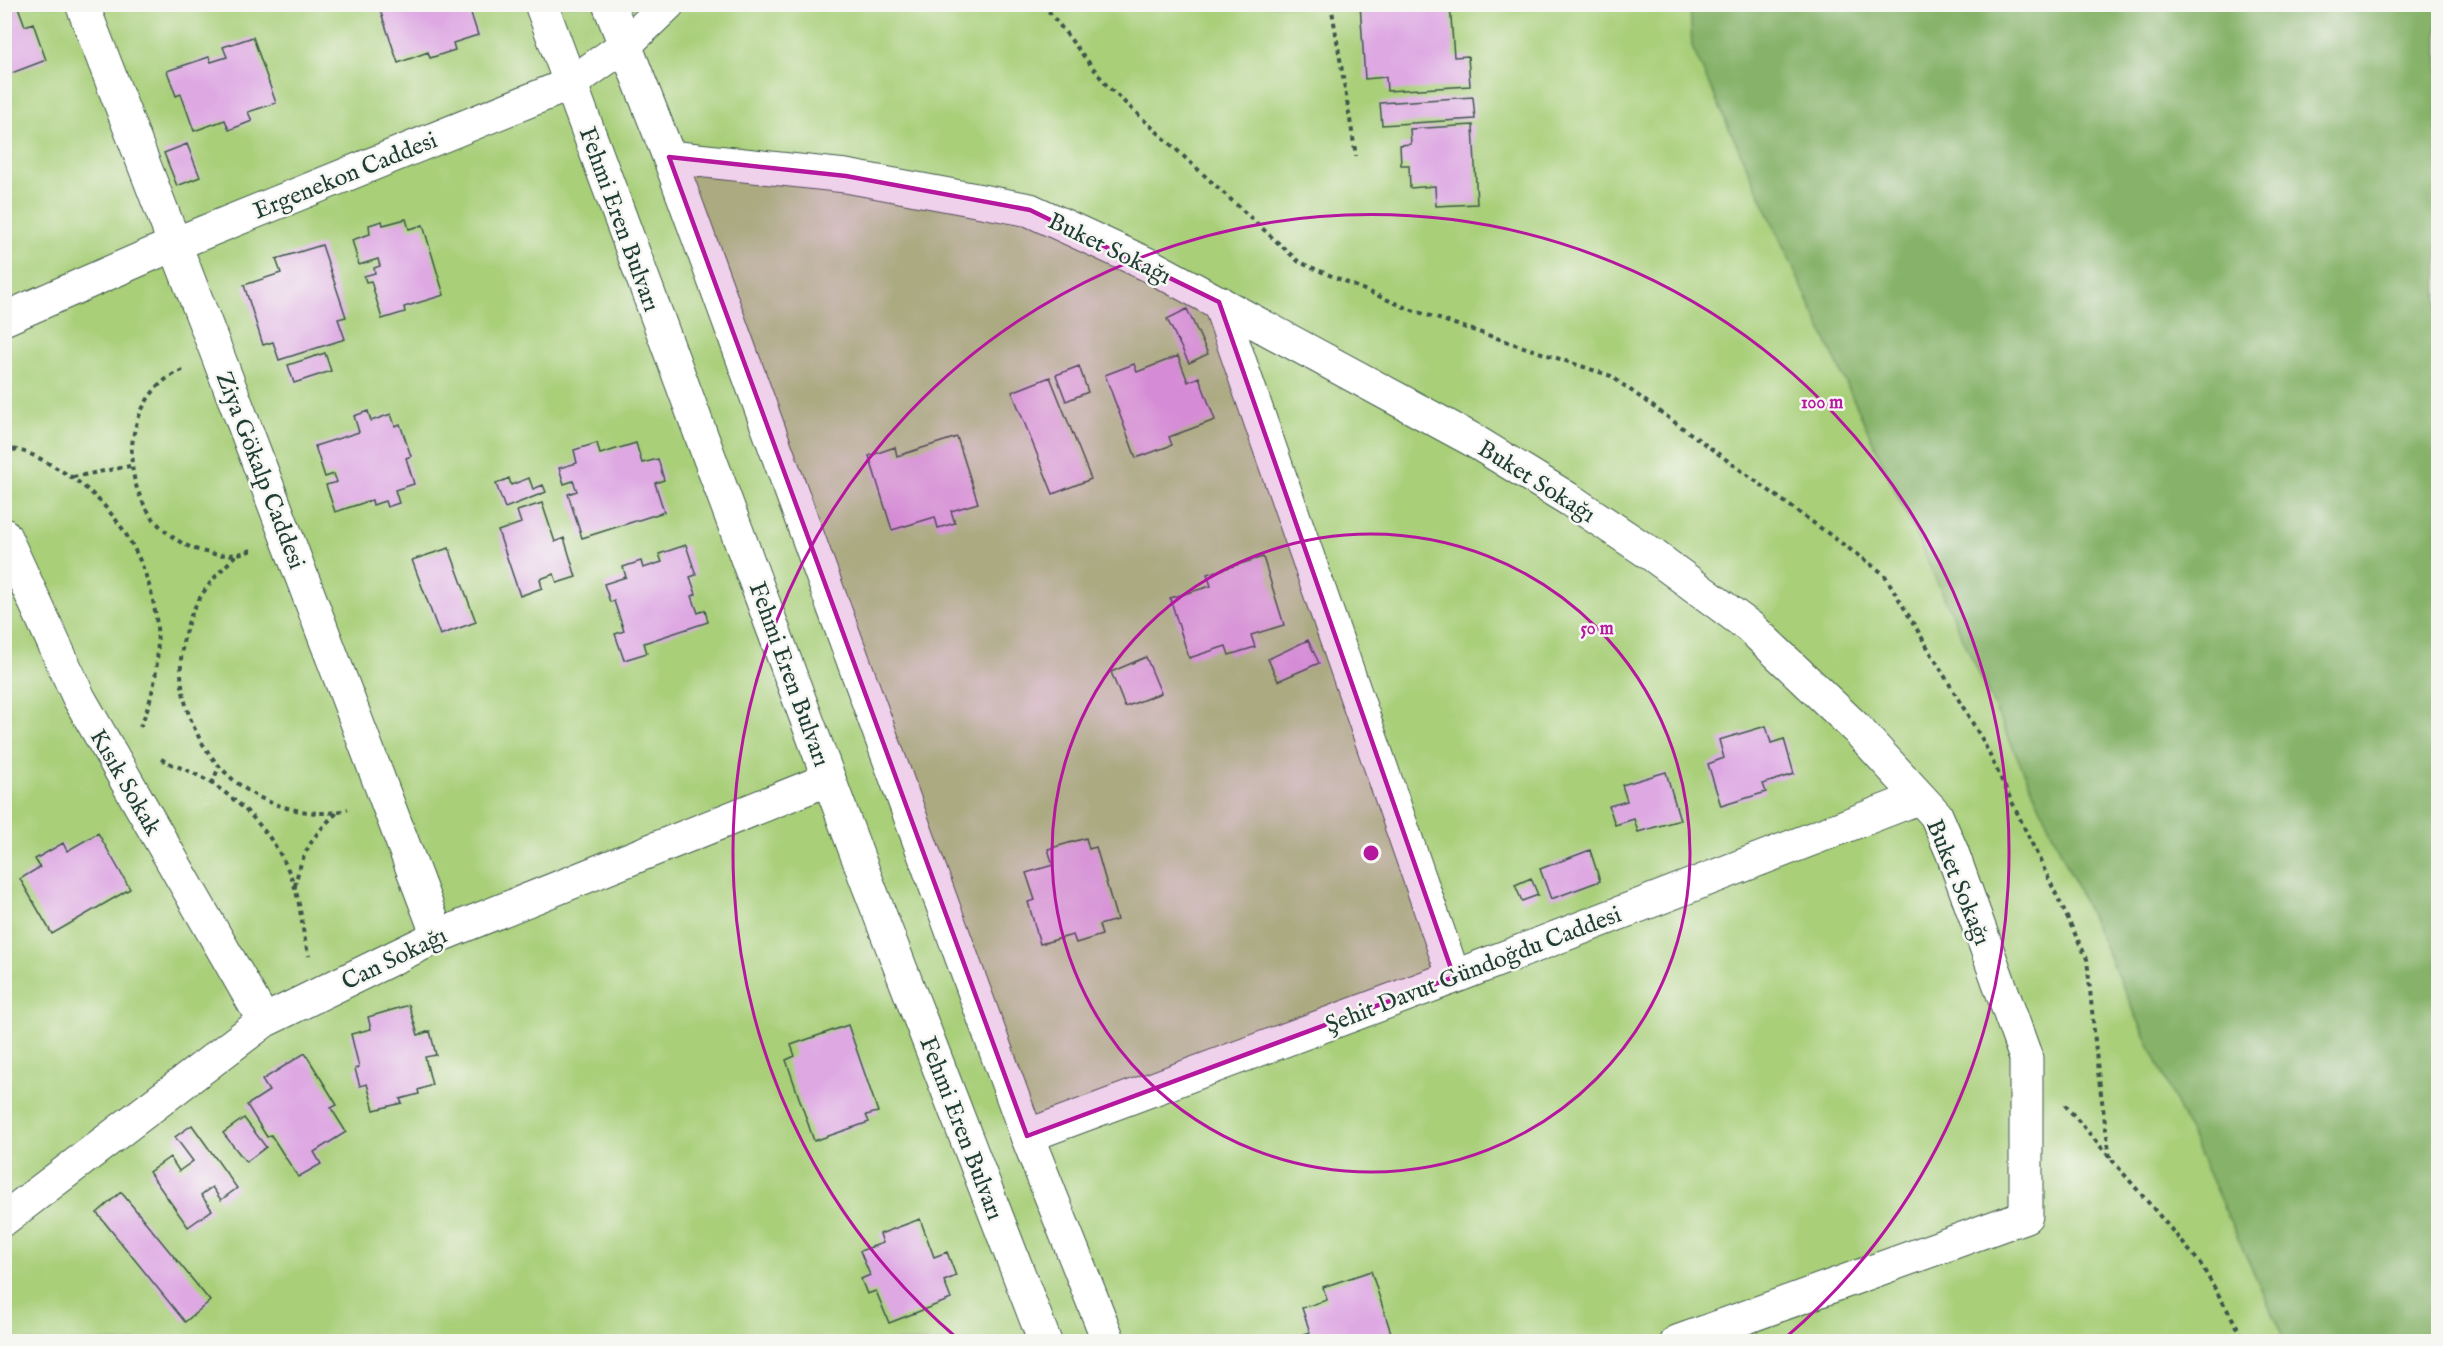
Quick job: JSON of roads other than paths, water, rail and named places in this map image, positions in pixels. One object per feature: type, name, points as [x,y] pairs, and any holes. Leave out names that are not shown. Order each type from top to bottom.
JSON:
[{"type":"street","name":"Ziya Gökalp Caddesi","points":[[82,4],[438,936]]},
{"type":"street","name":"Fehmi Eren Bulvarı","points":[[541,4],[829,779],[1045,1341]]},
{"type":"street","points":[[609,4],[669,157],[1027,1136],[1109,1341]]},
{"type":"street","name":"Ergenekon Caddesi","points":[[4,319],[175,244],[570,84],[624,46],[668,4]]},
{"type":"street","name":"Buket Sokağı","points":[[669,157],[846,176],[1030,210],[1149,265],[1471,440],[1570,500],[1654,556],[1750,627],[1857,729],[1936,815],[1952,852],[2026,1058],[2026,1216],[1677,1341]]},
{"type":"street","points":[[1218,302],[1454,978]]},
{"type":"street","name":"Kısık Sokak","points":[[4,535],[79,698],[121,748],[264,1022]]},
{"type":"street","name":"Can Sokağı","points":[[4,1219],[264,1022],[438,936],[829,779]]},
{"type":"street","name":"Şehit Davut Gündoğdu Caddesi","points":[[1027,1136],[1454,978],[1918,798]]}]
